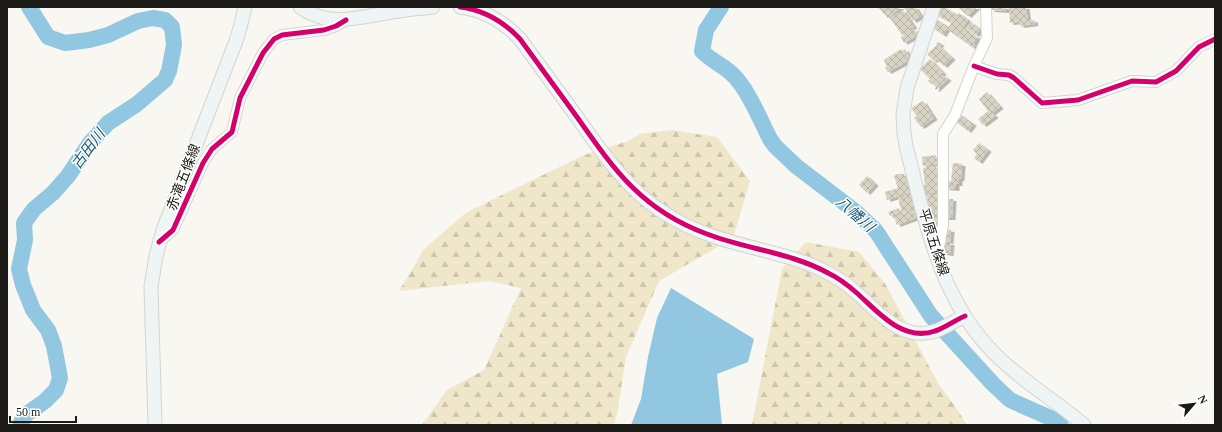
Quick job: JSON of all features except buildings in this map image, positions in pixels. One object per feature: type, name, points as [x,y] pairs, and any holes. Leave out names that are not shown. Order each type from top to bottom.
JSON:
[{"type":"main road","name":"赤滝五條線","points":[[155,425],[151,287],[159,242],[236,41],[245,7]]},
{"type":"main road","points":[[300,7],[314,16],[329,20],[346,20],[408,8],[433,7]]},
{"type":"main road","points":[[460,7],[473,10],[503,23],[520,38],[608,162],[631,188],[650,204],[677,221],[707,234],[807,263],[828,273],[856,293],[884,318],[900,328],[917,334],[935,331],[965,316]]},
{"type":"main road","name":"平原五條線","points":[[934,7],[907,88],[903,115],[906,146],[929,236],[937,260],[965,316],[993,352],[1008,367],[1084,425]]},
{"type":"street","points":[[937,260],[944,225],[943,134],[955,115],[974,66],[987,38],[986,7]]},
{"type":"street","points":[[159,242],[173,230],[203,163],[212,149],[232,132],[240,98],[263,53],[274,38],[282,35],[324,30],[336,26],[346,20]]},
{"type":"street","points":[[974,66],[997,74],[1009,75],[1042,103],[1078,100],[1132,82],[1156,82],[1176,70],[1199,47],[1215,39]]},
{"type":"green space","points":[[672,130],[717,137],[750,181],[733,238],[659,281],[626,357],[614,425],[422,425],[447,390],[484,370],[521,288],[489,281],[399,291],[424,249],[467,212],[584,155],[628,141],[640,134]]},
{"type":"green space","points":[[806,242],[859,252],[886,285],[939,385],[967,425],[752,425],[782,269]]},
{"type":"water","points":[[671,288],[754,339],[748,362],[717,374],[722,425],[631,425],[641,399],[648,357],[657,318]]},
{"type":"waterway","name":"古田川","points":[[22,425],[21,423],[24,416],[45,401],[56,390],[60,378],[54,346],[48,330],[33,310],[23,285],[19,269],[25,240],[24,223],[34,209],[53,193],[68,176],[90,143],[108,123],[137,104],[165,80],[169,71],[174,45],[172,27],[165,20],[153,18],[138,21],[108,35],[89,40],[65,43],[48,37],[29,7]]},
{"type":"waterway","name":"八幡川","points":[[721,7],[706,30],[702,51],[737,79],[748,95],[775,146],[796,166],[856,212],[876,231],[931,316],[993,384],[1010,400],[1055,420],[1061,425]]},
{"type":"cycle path","points":[[460,7],[477,11],[493,18],[507,27],[520,39],[618,172],[632,187],[665,214],[685,225],[707,234],[814,266],[844,282],[892,324],[912,333],[935,331],[965,316]]},
{"type":"cycle path","points":[[159,242],[173,230],[203,163],[212,149],[232,132],[240,98],[263,53],[274,39],[282,35],[324,30],[336,26],[346,20]]},
{"type":"cycle path","points":[[974,66],[997,74],[1009,75],[1042,103],[1078,100],[1132,81],[1156,82],[1176,71],[1199,47],[1215,39]]}]
